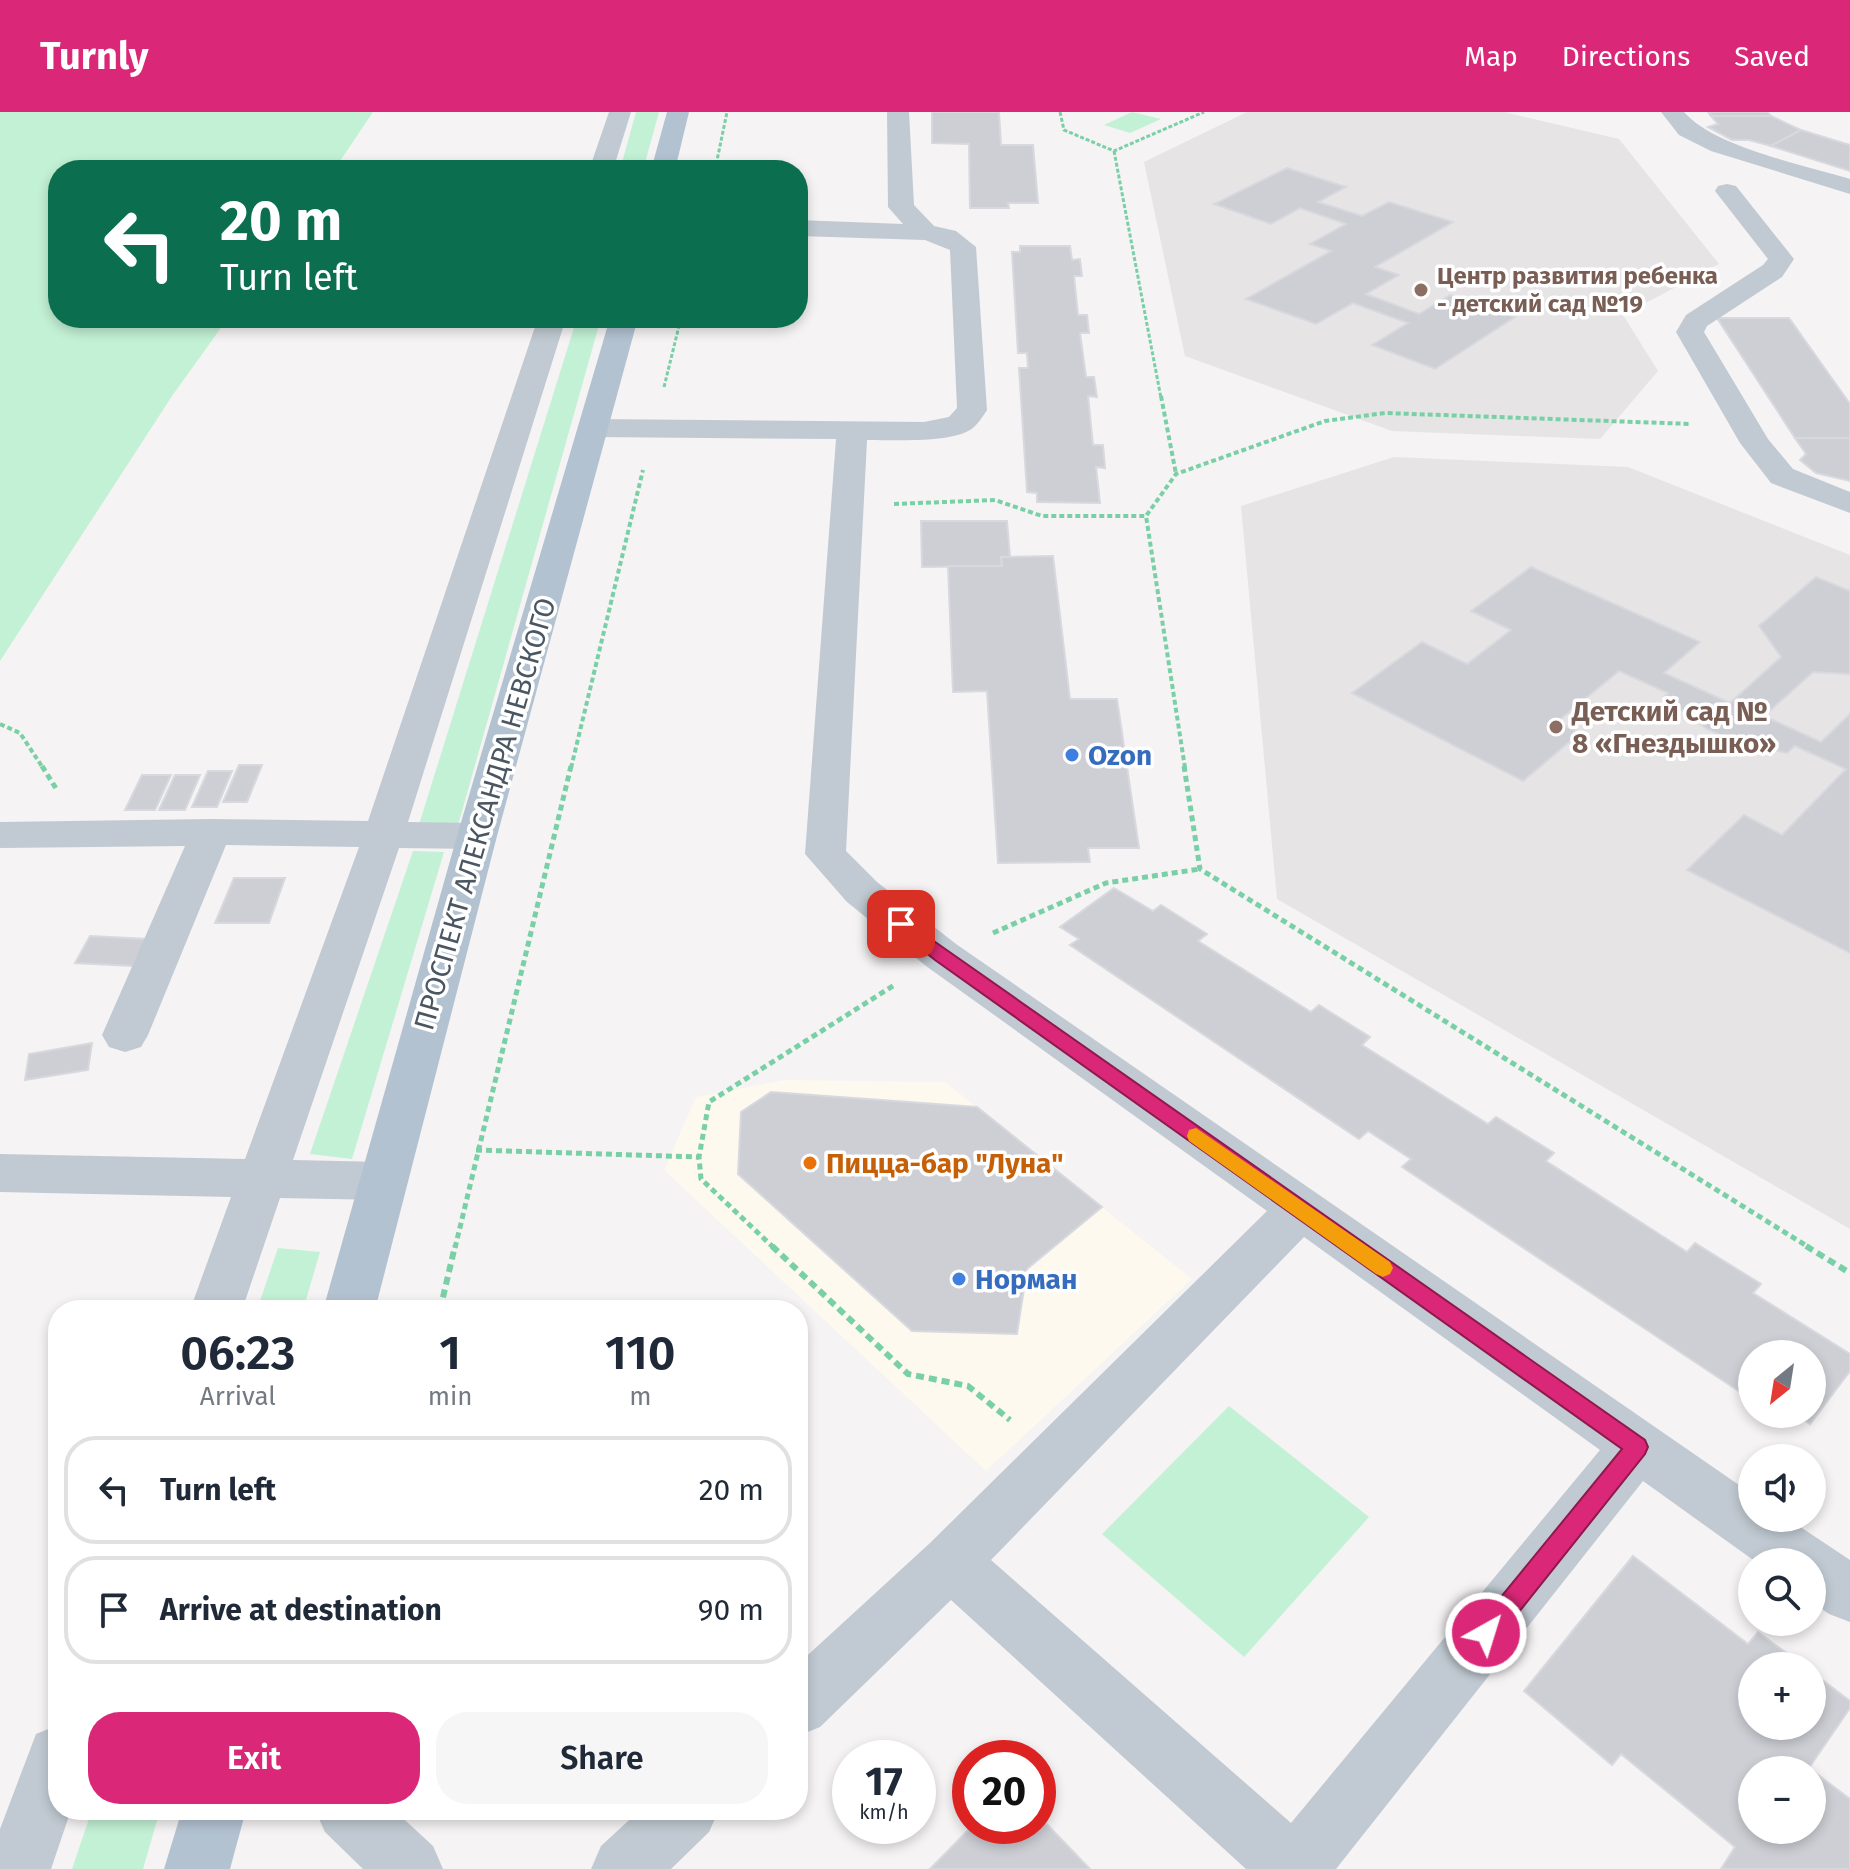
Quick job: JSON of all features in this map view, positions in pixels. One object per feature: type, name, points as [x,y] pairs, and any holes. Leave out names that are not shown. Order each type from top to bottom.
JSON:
[{"type":"main road","points":[[666,160],[678,112]]},
{"type":"main road","name":"ПРОСПЕКТ АЛЕКСАНДРА НЕВСКОГО","points":[[352,1300],[477,836],[621,328]]},
{"type":"main road","points":[[197,1869],[211,1820]]},
{"type":"lane","points":[[604,160],[620,112]]},
{"type":"lane","points":[[898,112],[901,207],[925,232]]},
{"type":"lane","points":[[1672,112],[1687,130],[1719,146],[1850,187]]},
{"type":"lane","points":[[1727,191],[1781,259],[1773,271],[1696,321],[1690,332],[1745,426],[1782,476],[1850,503]]},
{"type":"lane","points":[[594,428],[924,431],[959,424],[972,410],[963,247],[947,237],[925,232],[808,228]]},
{"type":"lane","points":[[220,1300],[384,833],[549,328]]},
{"type":"lane","points":[[852,431],[825,854],[862,892],[923,967],[1300,1209],[1783,1548]]},
{"type":"lane","points":[[125,1035],[211,832]]},
{"type":"lane","points":[[0,835],[211,832],[477,836]]},
{"type":"lane","points":[[0,1173],[384,1181]]},
{"type":"lane","points":[[808,1696],[950,1562],[1300,1209]]},
{"type":"lane","points":[[950,1562],[1294,1869],[1637,1447]]},
{"type":"lane","points":[[1826,1578],[1850,1594]]},
{"type":"lane","points":[[18,1869],[48,1784]]},
{"type":"lane","points":[[358,1820],[410,1869]]},
{"type":"lane","points":[[624,1869],[676,1820]]},
{"type":"path","points":[[717,160],[727,112]]},
{"type":"path","points":[[1060,112],[1064,130],[1114,151],[1204,112]]},
{"type":"path","points":[[1114,151],[1176,474]]},
{"type":"path","points":[[442,1300],[476,1150],[679,328]]},
{"type":"path","points":[[1200,869],[1146,516],[1176,474],[1325,421],[1385,413],[1745,426]]},
{"type":"path","points":[[847,505],[995,500],[1042,516],[1146,516]]},
{"type":"path","points":[[0,724],[20,733],[86,834]]},
{"type":"path","points":[[968,1386],[908,1374],[701,1179],[699,1157],[709,1102],[923,967],[1106,883],[1200,869],[1850,1273]]},
{"type":"path","points":[[476,1150],[699,1157]]},
{"type":"shaded area","name":"Центр развития ребенка - детский сад №19","points":[[1247,112],[1504,112],[1619,139],[1719,264],[1623,315],[1658,371],[1600,439],[1392,431],[1185,356],[1144,162]]},
{"type":"shaded area","name":"Детский сад № 8 «Гнездышко»","points":[[1394,457],[1628,467],[1850,555],[1850,1229],[1277,899],[1241,506]]},
{"type":"shaded area","points":[[784,1080],[945,1082],[1192,1279],[986,1471],[808,1305],[808,1300],[803,1300],[664,1170],[696,1097]]},
{"type":"green space","points":[[0,112],[373,112],[341,160],[48,160],[48,328],[221,328],[172,396],[0,661]]},
{"type":"green space","points":[[636,112],[659,112],[646,160],[623,160]]},
{"type":"green space","points":[[1132,112],[1161,119],[1130,133],[1104,125]]},
{"type":"green space","points":[[574,328],[598,328],[457,829],[417,831]]},
{"type":"green space","points":[[413,851],[444,852],[352,1159],[310,1154]]},
{"type":"green space","points":[[278,1248],[320,1252],[306,1300],[260,1300]]},
{"type":"green space","points":[[1229,1406],[1369,1517],[1244,1657],[1102,1534]]},
{"type":"green space","points":[[89,1820],[157,1820],[143,1869],[72,1869]]},
{"type":"building","points":[[932,112],[999,112],[1001,145],[1033,145],[1038,203],[1008,203],[1009,208],[970,208],[969,144],[932,143]]},
{"type":"building","points":[[1708,112],[1767,112],[1771,116],[1711,116]]},
{"type":"building","points":[[1711,116],[1771,116],[1801,130],[1771,146],[1749,140],[1732,140],[1708,127],[1718,124]]},
{"type":"building","points":[[1801,130],[1850,145],[1850,171],[1771,146]]},
{"type":"building","points":[[1287,168],[1346,187],[1318,202],[1362,216],[1389,202],[1453,222],[1375,267],[1399,275],[1366,294],[1419,314],[1450,295],[1515,317],[1435,369],[1372,345],[1408,323],[1353,303],[1316,324],[1246,299],[1331,251],[1310,244],[1346,224],[1300,208],[1271,224],[1214,204]]},
{"type":"building","points":[[1020,246],[1070,246],[1072,260],[1080,259],[1082,276],[1074,276],[1078,315],[1087,315],[1089,333],[1080,333],[1086,377],[1094,377],[1097,397],[1088,396],[1093,445],[1103,445],[1105,468],[1096,467],[1100,503],[1037,502],[1037,493],[1027,492],[1019,368],[1028,368],[1027,353],[1018,353],[1012,252],[1020,252]]},
{"type":"building","points":[[1717,318],[1789,318],[1850,404],[1850,438],[1795,438]]},
{"type":"building","points":[[1795,438],[1850,438],[1850,481],[1816,473],[1800,460],[1806,454]]},
{"type":"building","points":[[921,521],[1007,521],[1010,557],[1001,557],[1002,566],[922,567]]},
{"type":"building","points":[[1053,556],[1070,699],[1117,699],[1139,848],[1088,848],[1090,862],[998,863],[987,691],[953,692],[948,566],[1002,566],[1001,557]]},
{"type":"building","points":[[1531,567],[1700,642],[1664,673],[1730,703],[1781,657],[1759,626],[1816,577],[1850,591],[1850,674],[1813,672],[1764,716],[1821,742],[1850,714],[1850,953],[1687,870],[1744,815],[1782,835],[1846,769],[1795,746],[1787,753],[1734,741],[1707,729],[1664,697],[1668,693],[1619,671],[1557,722],[1580,733],[1523,781],[1352,693],[1422,642],[1467,664],[1511,630],[1471,611]]},
{"type":"building","points":[[239,765],[262,765],[247,802],[223,802]]},
{"type":"building","points":[[208,771],[232,771],[217,807],[192,807]]},
{"type":"building","points":[[142,775],[171,775],[155,810],[125,810]]},
{"type":"building","points":[[175,775],[200,775],[185,810],[159,810]]},
{"type":"building","points":[[234,878],[285,878],[269,923],[215,923]]},
{"type":"building","points":[[1114,888],[1153,911],[1161,905],[1207,934],[1198,941],[1311,1012],[1319,1005],[1370,1037],[1362,1045],[1488,1124],[1496,1117],[1554,1153],[1546,1161],[1687,1252],[1695,1243],[1761,1284],[1753,1293],[1850,1354],[1850,1371],[1826,1403],[1826,1340],[1738,1340],[1738,1391],[1402,1167],[1411,1159],[1368,1131],[1359,1139],[1070,945],[1079,939],[1060,927]]},
{"type":"building","points":[[90,936],[147,939],[133,966],[75,963]]},
{"type":"building","points":[[92,1043],[88,1070],[25,1080],[29,1054]]},
{"type":"building","points":[[771,1092],[977,1107],[1102,1207],[1027,1269],[1017,1334],[912,1331],[738,1174],[741,1112]]},
{"type":"building","points":[[1633,1556],[1748,1644],[1755,1636],[1763,1636],[1785,1652],[1738,1652],[1738,1740],[1826,1740],[1826,1683],[1850,1701],[1850,1708],[1817,1756],[1738,1756],[1738,1844],[1826,1844],[1826,1781],[1850,1799],[1850,1869],[1721,1869],[1735,1847],[1621,1754],[1612,1765],[1524,1691]]},
{"type":"building","points":[[1056,1834],[1090,1869],[930,1869],[954,1844],[1056,1844]]},
{"type":"slow traffic","points":[[1196,1136],[1383,1268]]},
{"type":"place","name":"Центр развития ребенка - детский сад №19","points":[[1421,290]]},
{"type":"place","name":"Детский сад № 8 «Гнездышко»","points":[[1556,727]]},
{"type":"place","name":"Ozon","points":[[1072,755]]},
{"type":"place","name":"Пицца-бар \"Луна\"","points":[[810,1163]]},
{"type":"place","name":"Норман","points":[[959,1279]]},
{"type":"route","points":[[901,924],[1637,1447],[1486,1633]]}]
